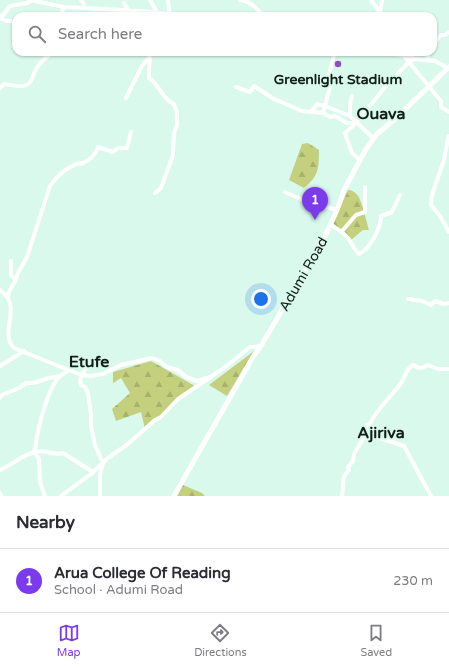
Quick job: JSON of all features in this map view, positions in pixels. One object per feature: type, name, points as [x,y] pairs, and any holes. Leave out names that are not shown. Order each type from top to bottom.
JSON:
[{"type":"main road","name":"Adumi Road","points":[[174,496],[253,357],[297,285],[337,210],[344,190],[374,138],[448,68]]},
{"type":"street","points":[[12,22],[3,20],[0,17],[10,6],[27,3],[31,0],[64,7],[157,12]]},
{"type":"street","points":[[81,0],[84,4],[84,8]]},
{"type":"street","points":[[150,0],[157,12]]},
{"type":"street","points":[[168,0],[170,12]]},
{"type":"street","points":[[240,0],[249,2],[260,12]]},
{"type":"street","points":[[254,0],[255,6]]},
{"type":"street","points":[[371,0],[380,12]]},
{"type":"street","points":[[382,0],[382,12]]},
{"type":"street","points":[[124,3],[126,10]]},
{"type":"street","points":[[62,12],[64,7]]},
{"type":"street","points":[[437,40],[441,35],[445,35],[449,32]]},
{"type":"street","points":[[0,88],[4,84],[25,86],[30,82],[40,63],[48,56]]},
{"type":"street","points":[[126,98],[149,56]]},
{"type":"street","points":[[150,56],[149,78],[154,81],[168,102],[174,104],[177,113],[173,155],[161,188],[155,193]]},
{"type":"street","points":[[323,113],[330,87],[326,85],[334,56]]},
{"type":"street","points":[[404,56],[414,71],[424,80],[441,102],[441,107],[449,112]]},
{"type":"street","points":[[406,56],[435,62],[448,68]]},
{"type":"street","points":[[427,60],[428,56]]},
{"type":"street","points":[[360,160],[352,153],[344,134],[353,126],[386,86],[409,62],[415,59]]},
{"type":"street","points":[[236,87],[250,92],[254,86],[274,99],[302,111],[323,113],[330,117],[335,116],[339,119],[352,123],[353,126]]},
{"type":"street","points":[[350,116],[352,96]]},
{"type":"street","points":[[311,112],[317,104],[350,116],[374,138]]},
{"type":"street","points":[[131,132],[127,148],[118,148],[113,152],[98,147],[96,155],[83,163],[76,163],[55,179],[50,186],[27,257],[9,292],[8,297],[10,309],[6,336],[14,348],[82,375],[91,376],[103,374],[121,365],[152,358],[197,381],[202,381],[210,377]]},
{"type":"street","points":[[449,136],[444,160],[432,195],[431,205],[440,216],[449,232]]},
{"type":"street","points":[[342,231],[356,215],[364,212],[365,187]]},
{"type":"street","points":[[285,192],[303,200],[337,210]]},
{"type":"street","points":[[330,224],[342,231],[349,239],[356,252],[359,254],[364,252],[376,236],[381,221],[381,216],[392,212],[400,195]]},
{"type":"street","points":[[11,261],[12,276],[16,279]]},
{"type":"street","points":[[0,290],[8,297]]},
{"type":"street","points":[[408,299],[422,301],[431,305],[435,301],[444,304],[449,303]]},
{"type":"street","points":[[61,496],[128,444],[155,420],[161,417],[178,399],[250,347],[261,346]]},
{"type":"street","points":[[0,366],[24,351]]},
{"type":"street","points":[[34,452],[37,445],[37,437],[46,404],[55,380],[80,363],[87,362],[80,380],[88,393],[95,445],[103,462],[100,475],[100,496]]},
{"type":"street","points":[[342,496],[343,484],[346,473],[349,470],[348,467],[367,432],[367,425],[370,424],[375,414],[401,382],[412,365],[419,369],[428,365],[438,369],[449,368]]},
{"type":"street","points":[[0,398],[2,395],[19,388],[26,383],[33,383],[60,376]]},
{"type":"street","points":[[367,432],[370,436],[404,446],[431,496]]},
{"type":"street","points":[[0,470],[34,452],[43,450],[58,454],[63,452],[93,472]]},
{"type":"street","points":[[34,452],[39,459],[40,482],[45,496]]},
{"type":"green space","points":[[308,143],[319,150],[319,162],[313,180],[304,188],[289,180],[302,144]]},
{"type":"green space","points":[[348,190],[354,192],[359,198],[369,230],[363,230],[351,240],[337,230],[333,223]]},
{"type":"green space","points":[[254,351],[227,396],[209,385]]},
{"type":"green space","points":[[151,361],[195,386],[145,429],[141,412],[116,421],[112,409],[130,393],[121,378],[113,383],[113,372]]},
{"type":"green space","points":[[183,485],[202,493],[205,496],[177,496]]},
{"type":"place","name":"Greenlight Stadium","points":[[338,64]]},
{"type":"place","name":"Arua College Of Reading","points":[[315,220]]},
{"type":"district","name":"Ouava","points":[[381,113]]},
{"type":"district","name":"Etufe","points":[[89,361]]},
{"type":"district","name":"Ajiriva","points":[[381,432]]}]
